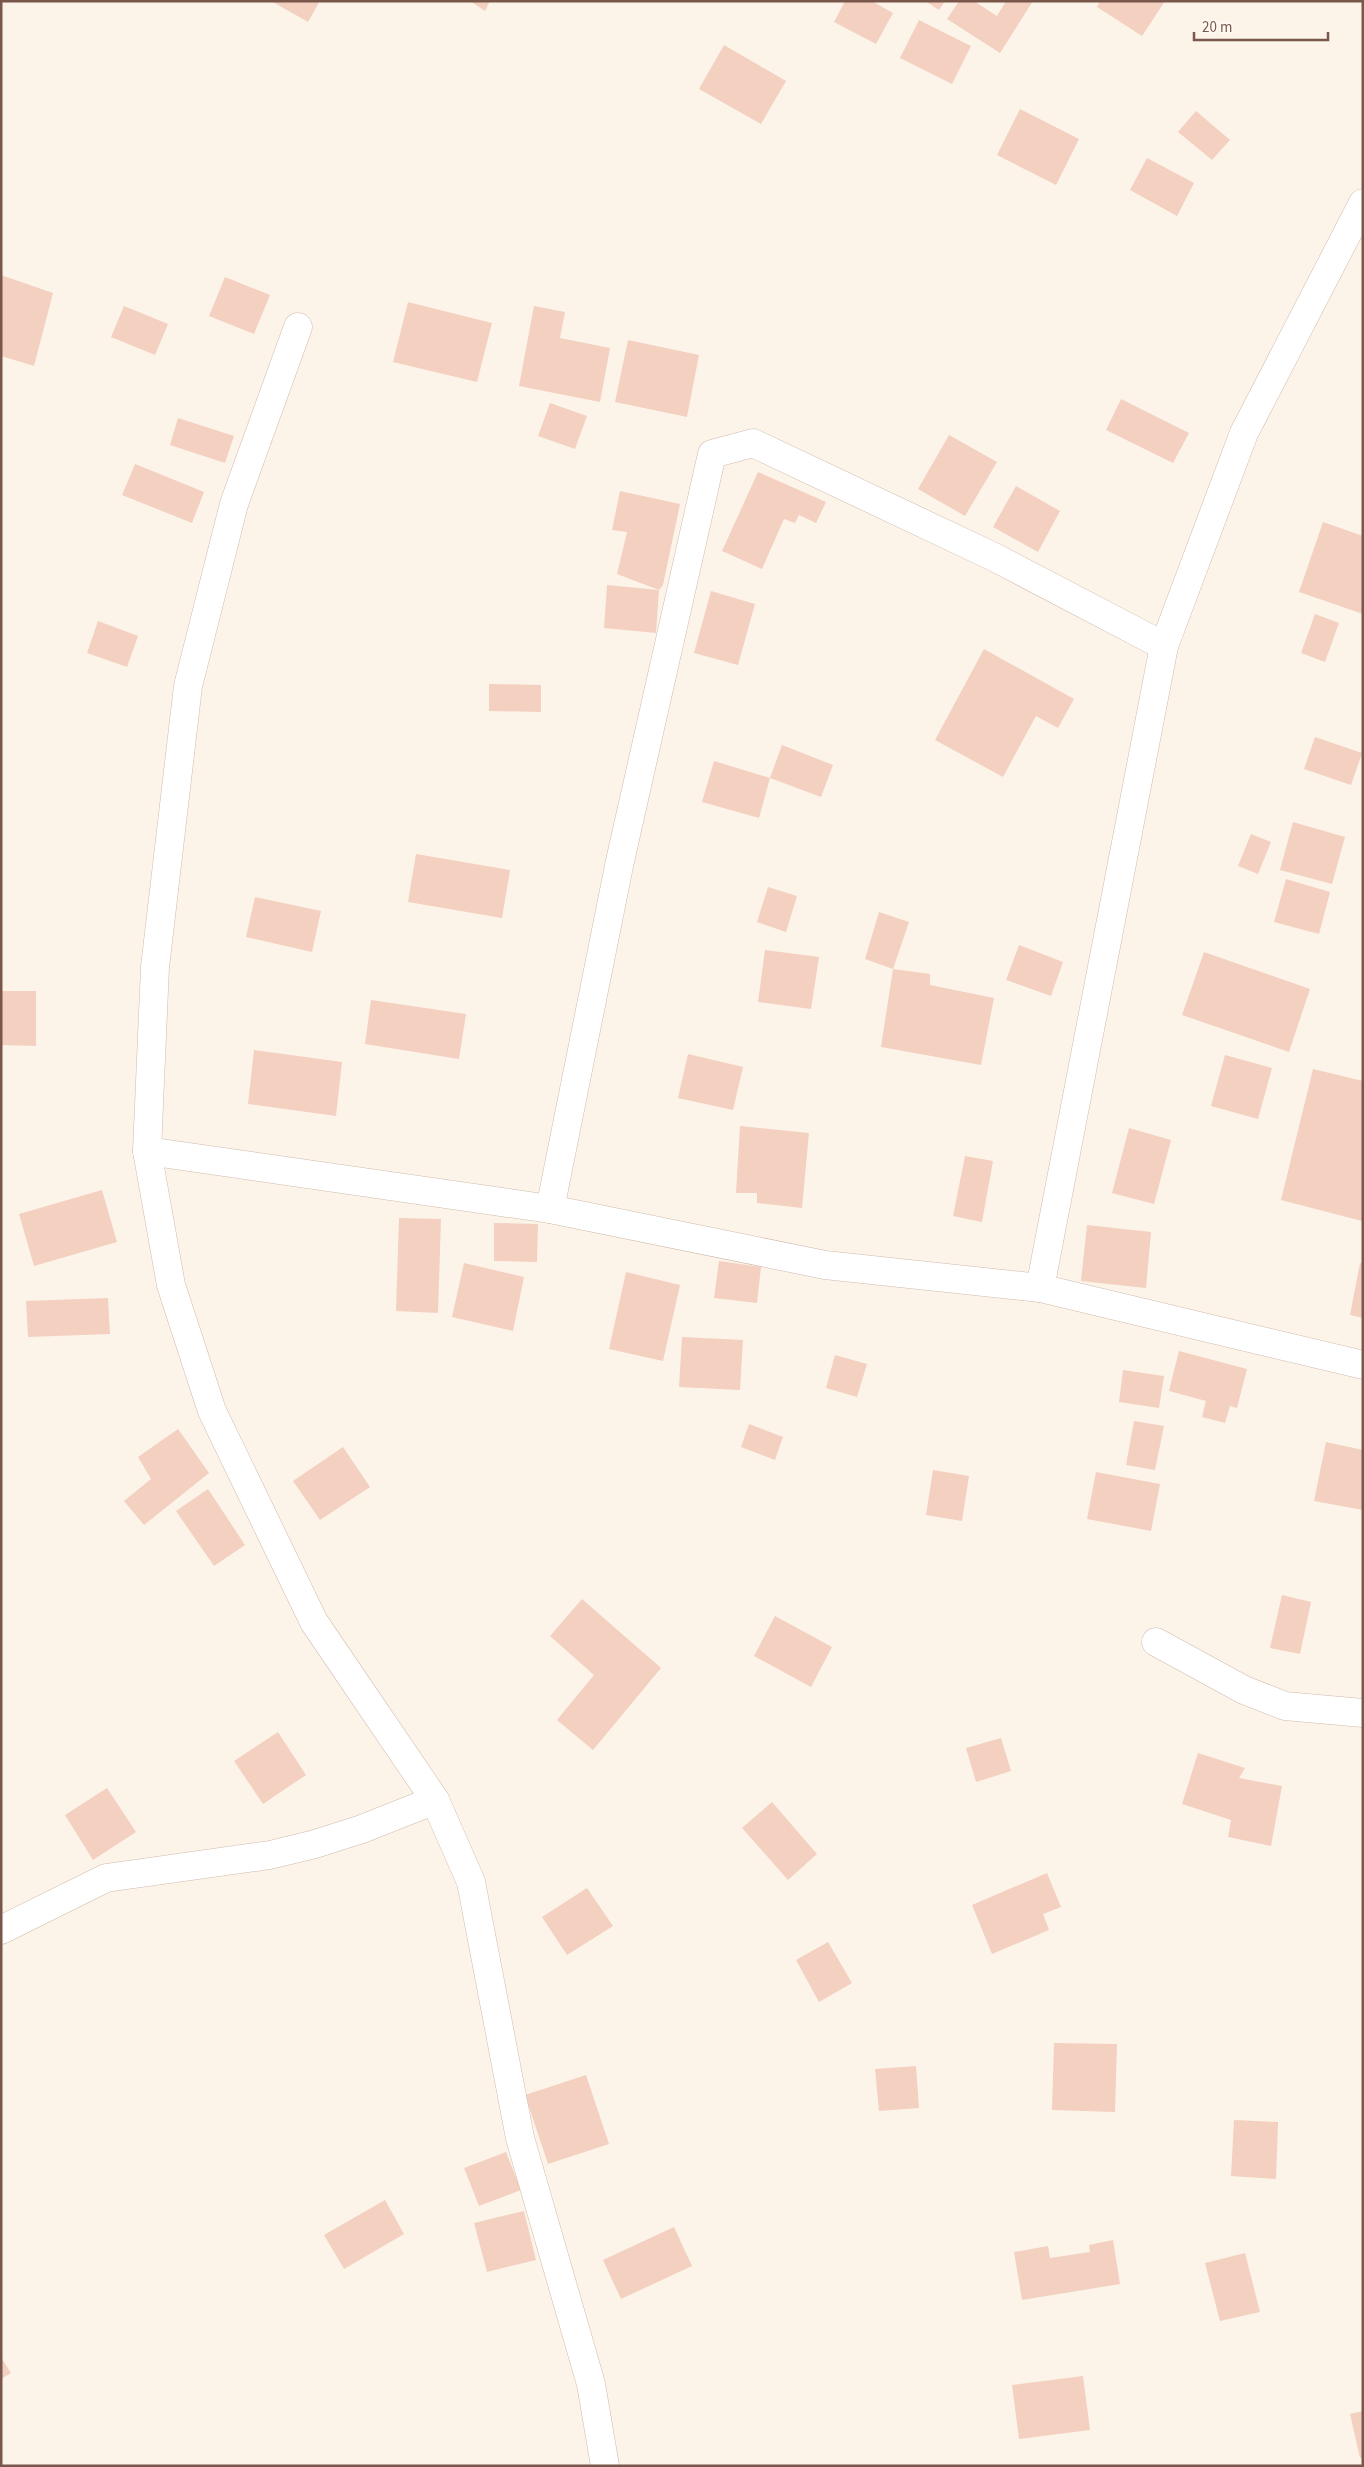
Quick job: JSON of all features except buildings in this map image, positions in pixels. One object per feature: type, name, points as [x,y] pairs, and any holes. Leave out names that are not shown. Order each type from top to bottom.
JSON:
[{"type":"street","points":[[1040,1288],[1164,646],[1244,433],[1363,203]]},
{"type":"street","points":[[298,327],[234,504],[188,686],[155,967],[147,1150],[171,1285],[212,1411],[314,1622],[435,1800],[471,1882],[520,2138],[591,2384],[606,2466]]},
{"type":"street","points":[[550,1209],[620,861],[712,454],[752,443],[994,557],[1164,646]]},
{"type":"street","points":[[147,1150],[550,1209],[824,1265],[1040,1288],[1363,1366]]},
{"type":"street","points":[[1156,1642],[1244,1690],[1285,1706],[1363,1713]]},
{"type":"street","points":[[1,1930],[106,1878],[270,1855],[362,1829],[435,1800]]}]
